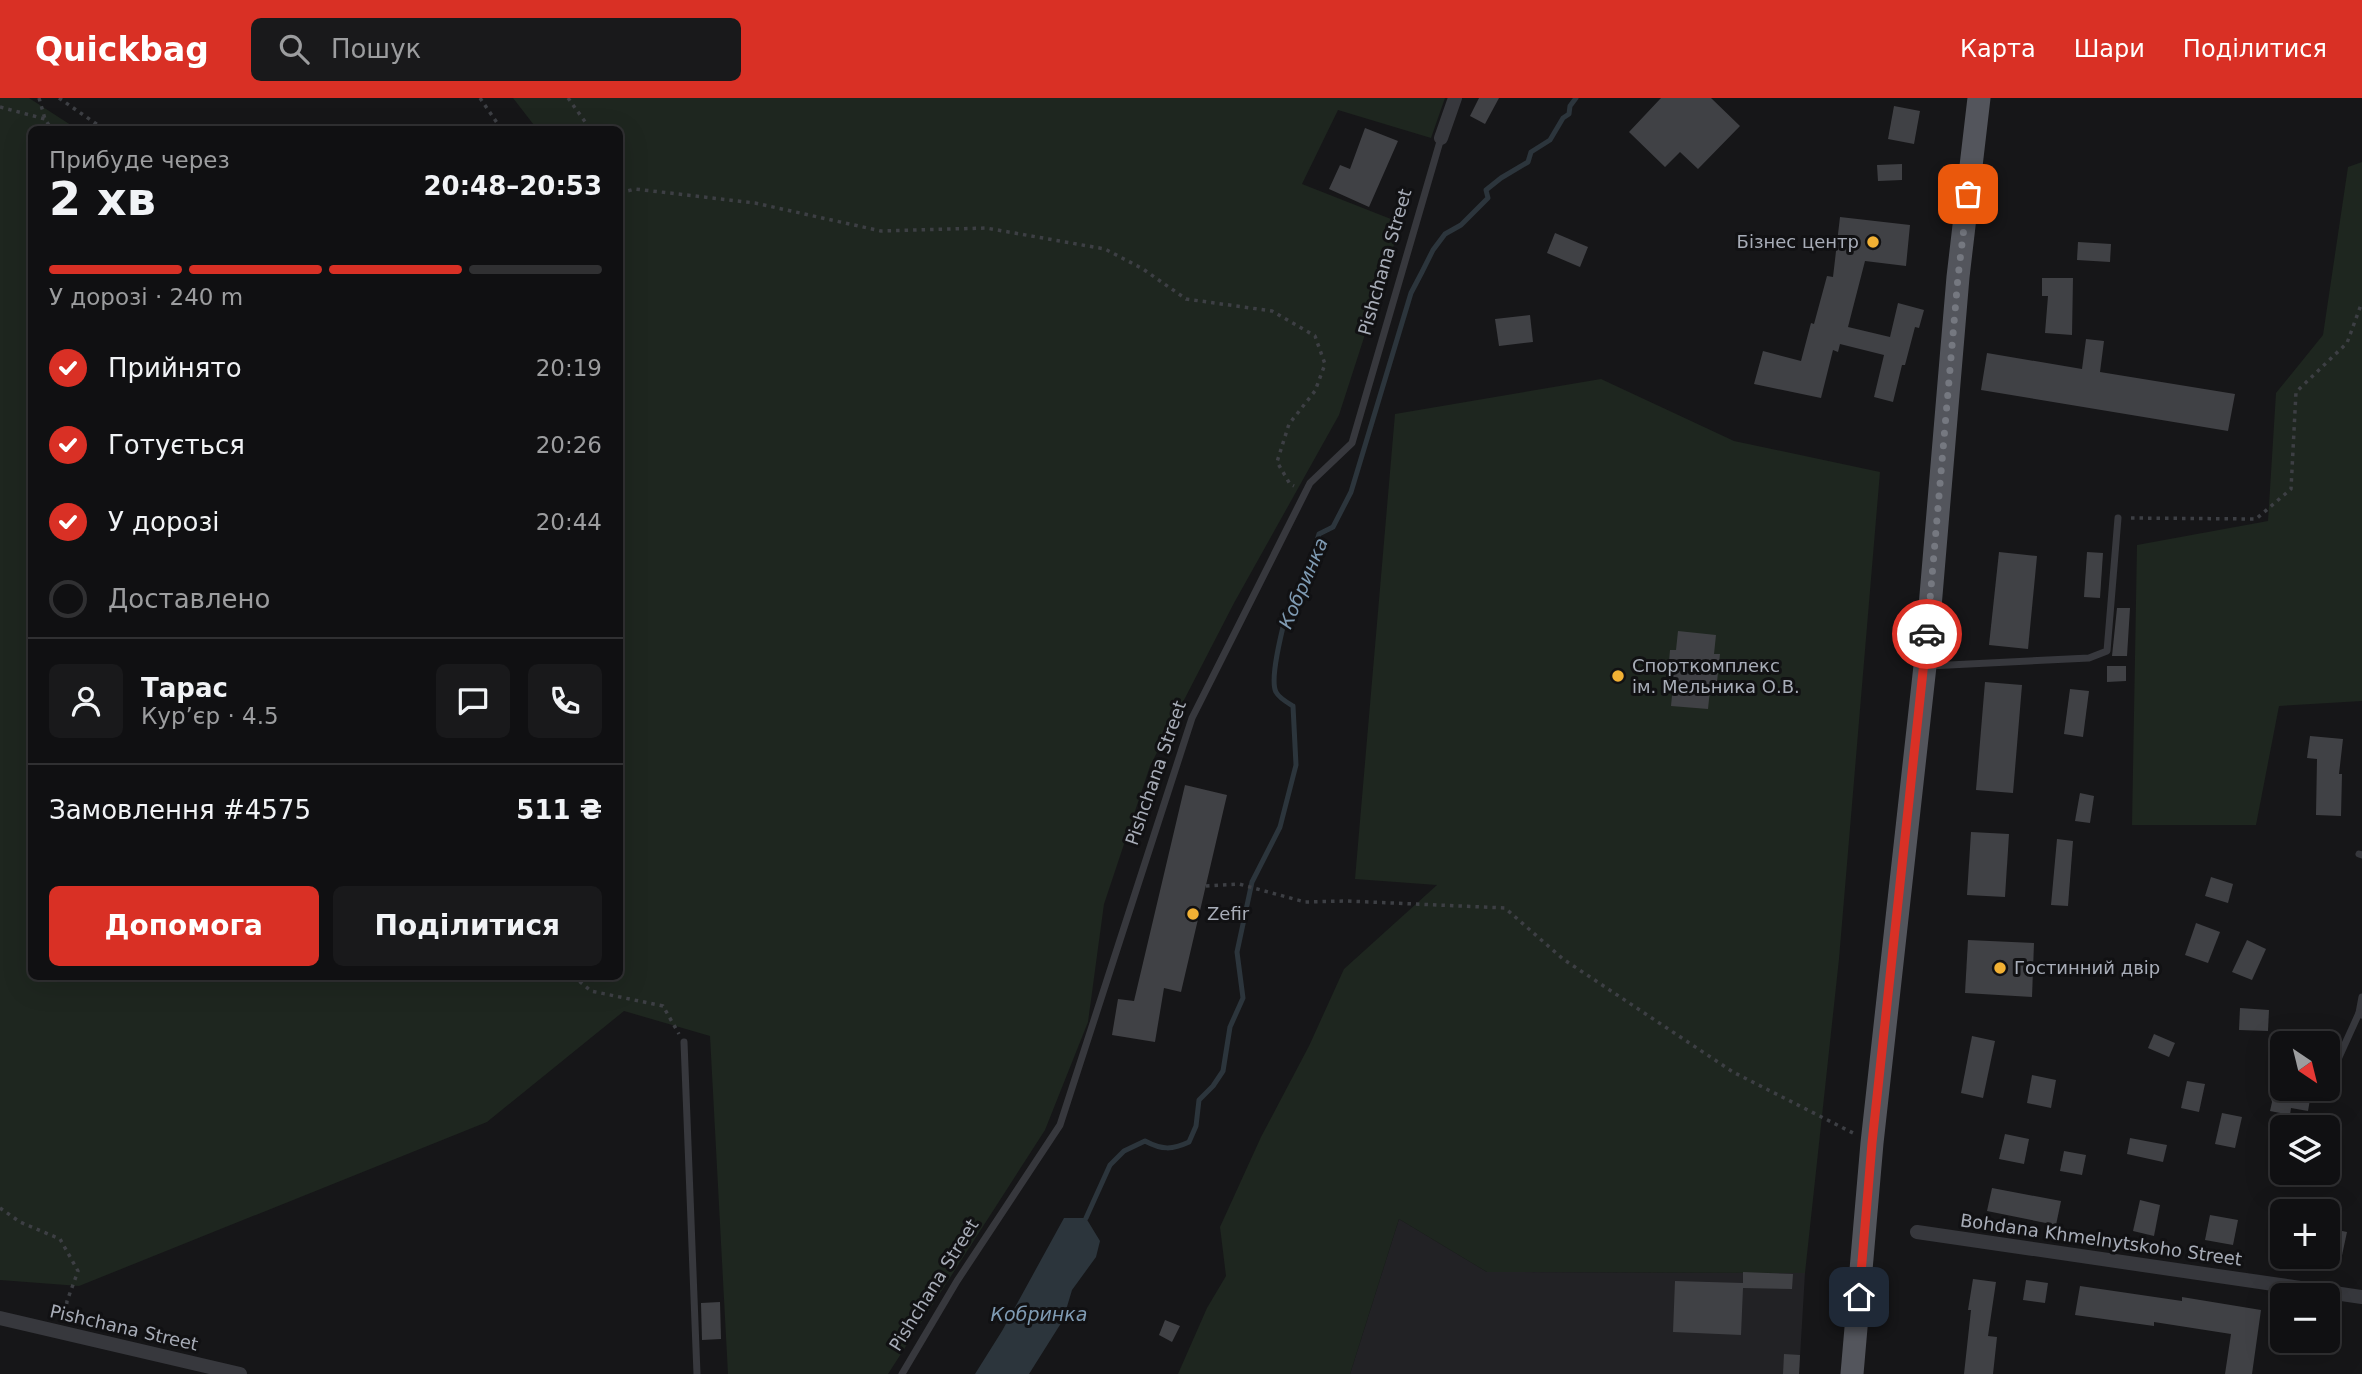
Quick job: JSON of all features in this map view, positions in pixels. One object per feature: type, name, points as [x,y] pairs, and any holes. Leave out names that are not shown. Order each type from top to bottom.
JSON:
[{"type":"main road","points":[[1852,1374],[1872,1143],[1924,666],[1958,277],[1979,98]]},
{"type":"street","points":[[1441,138],[1455,98]]},
{"type":"street","name":"Bohdana Khmelnytskoho Street","points":[[1917,1232],[2362,1297]]},
{"type":"street","name":"Pishchana Street","points":[[0,1319],[240,1374]]},
{"type":"lane","name":"Pishchana Street","points":[[902,1374],[957,1281],[1060,1125],[1192,718],[1310,483],[1352,443],[1441,138]]},
{"type":"lane","points":[[1924,666],[2089,658],[2107,651],[2118,518]]},
{"type":"lane","points":[[2340,1056],[2360,1014],[2362,998]]},
{"type":"lane","points":[[684,1042],[697,1374]]},
{"type":"path","points":[[39,98],[49,126]]},
{"type":"path","points":[[59,98],[100,126]]},
{"type":"path","points":[[480,98],[499,126]]},
{"type":"path","points":[[568,98],[588,126]]},
{"type":"path","points":[[0,107],[45,119]]},
{"type":"path","points":[[623,192],[635,189],[755,203],[881,231],[986,228],[1105,249],[1143,268],[1186,299],[1272,311],[1315,336],[1325,364],[1315,391],[1289,424],[1277,461],[1290,484],[1306,492]]},
{"type":"path","points":[[2118,518],[2256,519],[2291,489],[2296,392],[2347,343],[2362,302]]},
{"type":"path","points":[[1206,886],[1239,884],[1306,902],[1346,901],[1505,908],[1563,959],[1733,1072],[1872,1143]]},
{"type":"path","points":[[578,980],[591,991],[663,1006],[684,1042]]},
{"type":"path","points":[[0,1208],[20,1222],[60,1240],[78,1270],[67,1301],[62,1333]]},
{"type":"shaded area","points":[[0,98],[29,98],[72,126],[28,126],[28,980],[623,980],[623,126],[535,126],[513,98],[1445,98],[1431,138],[1338,110],[1302,184],[1401,223],[1339,415],[1234,603],[1150,766],[1104,904],[1088,1022],[1045,1130],[888,1374],[728,1374],[710,1036],[624,1011],[487,1122],[79,1286],[0,1280]]},
{"type":"shaded area","points":[[2362,162],[2362,701],[2279,706],[2256,825],[2132,825],[2137,545],[2268,521],[2276,393],[2323,335],[2348,167]]},
{"type":"shaded area","points":[[1601,379],[1734,441],[1880,472],[1839,959],[1805,1273],[1487,1272],[1399,1219],[1350,1374],[1178,1374],[1207,1308],[1226,1276],[1220,1227],[1344,969],[1437,885],[1355,879],[1395,414]]},
{"type":"shaded area","points":[[1399,1219],[1487,1272],[1805,1273],[1799,1374],[1350,1374]]},
{"type":"water","name":"Кобринка","points":[[1064,1218],[1086,1218],[1100,1241],[1096,1257],[1072,1290],[1063,1320],[1029,1374],[975,1374],[1002,1331]]},
{"type":"building","points":[[1479,98],[1499,98],[1485,124],[1470,116]]},
{"type":"building","points":[[1661,98],[1711,98],[1740,126],[1698,169],[1680,152],[1665,167],[1629,132]]},
{"type":"building","points":[[1894,106],[1920,111],[1914,144],[1888,139]]},
{"type":"building","points":[[1365,128],[1398,141],[1369,207],[1329,189],[1340,165],[1350,169]]},
{"type":"building","points":[[1902,164],[1902,180],[1878,181],[1877,165]]},
{"type":"building","points":[[1840,217],[1910,225],[1906,266],[1865,261],[1848,327],[1890,337],[1898,303],[1924,310],[1919,328],[1915,327],[1905,365],[1902,365],[1893,402],[1874,397],[1884,355],[1840,344],[1838,352],[1833,350],[1821,398],[1754,384],[1763,351],[1801,361],[1827,276],[1833,277]]},
{"type":"building","points":[[1555,233],[1588,247],[1580,267],[1547,253]]},
{"type":"building","points":[[2078,242],[2111,244],[2110,262],[2077,260]]},
{"type":"building","points":[[2042,278],[2073,278],[2072,335],[2045,333],[2048,296],[2042,296]]},
{"type":"building","points":[[1530,315],[1533,342],[1499,346],[1495,319]]},
{"type":"building","points":[[2086,339],[2104,341],[2100,372],[2235,394],[2228,431],[1981,390],[1987,353],[2082,369]]},
{"type":"building","points":[[1999,552],[2037,556],[2028,649],[1989,645]]},
{"type":"building","points":[[2087,552],[2103,553],[2100,598],[2084,597]]},
{"type":"building","points":[[2117,608],[2130,608],[2127,656],[2112,656]]},
{"type":"building","points":[[1678,631],[1716,635],[1714,654],[1720,654],[1716,691],[1710,690],[1708,709],[1671,706],[1673,685],[1667,685],[1670,650],[1676,650]]},
{"type":"building","points":[[2107,666],[2126,666],[2126,681],[2107,682]]},
{"type":"building","points":[[1985,682],[2022,685],[2013,793],[1976,790]]},
{"type":"building","points":[[2070,689],[2089,691],[2083,737],[2064,734]]},
{"type":"building","points":[[2310,736],[2343,739],[2339,774],[2342,774],[2341,816],[2316,815],[2317,759],[2307,758]]},
{"type":"building","points":[[1185,785],[1227,795],[1181,992],[1164,988],[1155,1042],[1112,1035],[1118,999],[1134,1001]]},
{"type":"building","points":[[2080,793],[2094,796],[2090,823],[2075,821]]},
{"type":"building","points":[[1971,832],[2009,834],[2005,897],[1967,895]]},
{"type":"building","points":[[2057,839],[2073,841],[2068,906],[2051,905]]},
{"type":"building","points":[[2211,877],[2233,884],[2228,903],[2205,896]]},
{"type":"building","points":[[2196,923],[2220,932],[2208,963],[2185,955]]},
{"type":"building","name":"Гостинний двір","points":[[1968,940],[2034,943],[2032,997],[1965,993]]},
{"type":"building","points":[[2247,940],[2266,949],[2252,980],[2232,972]]},
{"type":"building","points":[[2240,1008],[2269,1010],[2268,1031],[2239,1030]]},
{"type":"building","points":[[2154,1034],[2175,1043],[2169,1057],[2148,1048]]},
{"type":"building","points":[[1972,1036],[1995,1041],[1983,1098],[1961,1093]]},
{"type":"building","points":[[2032,1075],[2056,1080],[2051,1108],[2027,1103]]},
{"type":"building","points":[[2187,1081],[2205,1084],[2199,1112],[2181,1108]]},
{"type":"building","points":[[2310,1101],[2308,1111],[2291,1108],[2290,1115],[2270,1111],[2272,1102]]},
{"type":"building","points":[[2222,1113],[2242,1117],[2235,1148],[2215,1144]]},
{"type":"building","points":[[2005,1134],[2029,1139],[2024,1164],[1999,1159]]},
{"type":"building","points":[[2130,1138],[2167,1145],[2163,1162],[2127,1154]]},
{"type":"building","points":[[2064,1151],[2086,1155],[2082,1175],[2060,1171]]},
{"type":"building","points":[[1992,1188],[2061,1201],[2056,1225],[1987,1211]]},
{"type":"building","points":[[2140,1200],[2160,1205],[2154,1236],[2133,1231]]},
{"type":"building","points":[[2210,1215],[2238,1220],[2233,1245],[2205,1240]]},
{"type":"building","points":[[2340,1231],[2347,1232],[2340,1260]]},
{"type":"building","points":[[1743,1272],[1793,1274],[1792,1289],[1743,1288],[1741,1335],[1673,1332],[1675,1281],[1743,1283]]},
{"type":"building","points":[[1973,1279],[1996,1282],[1988,1336],[1997,1337],[1993,1374],[1964,1374]]},
{"type":"building","points":[[2026,1280],[2048,1283],[2045,1303],[2023,1300]]},
{"type":"building","points":[[2080,1286],[2182,1301],[2182,1297],[2261,1310],[2252,1374],[2225,1374],[2231,1334],[2154,1322],[2154,1326],[2075,1315]]},
{"type":"building","points":[[720,1302],[721,1339],[702,1340],[701,1303]]},
{"type":"building","points":[[1165,1320],[1180,1326],[1172,1342],[1159,1335]]},
{"type":"building","points":[[1784,1354],[1800,1355],[1799,1374],[1783,1374]]},
{"type":"waterway","name":"Кобринка","points":[[1086,1218],[1110,1165],[1124,1151],[1145,1141],[1167,1148],[1189,1142],[1196,1126],[1199,1100],[1223,1071],[1230,1027],[1243,998],[1237,952],[1252,882],[1280,827],[1296,765],[1293,706],[1279,696],[1274,685],[1275,665],[1287,611],[1298,603],[1319,534],[1333,527],[1351,492],[1411,293],[1433,250],[1445,234],[1461,225],[1488,198],[1486,190],[1528,162],[1531,152],[1550,140],[1563,118],[1569,114],[1570,106],[1576,98]]},
{"type":"way so far","points":[[1927,634],[1958,277],[1968,194]]},
{"type":"place","name":"Бізнес центр","points":[[1873,242]]},
{"type":"place","name":"Спорткомплекс ім. Мельника О.В.","points":[[1618,676]]},
{"type":"place","name":"Zefir","points":[[1193,914]]},
{"type":"place","name":"Гостинний двір","points":[[2000,968]]},
{"type":"route","points":[[1859,1297],[1872,1143],[1902,885],[1927,634]]}]
